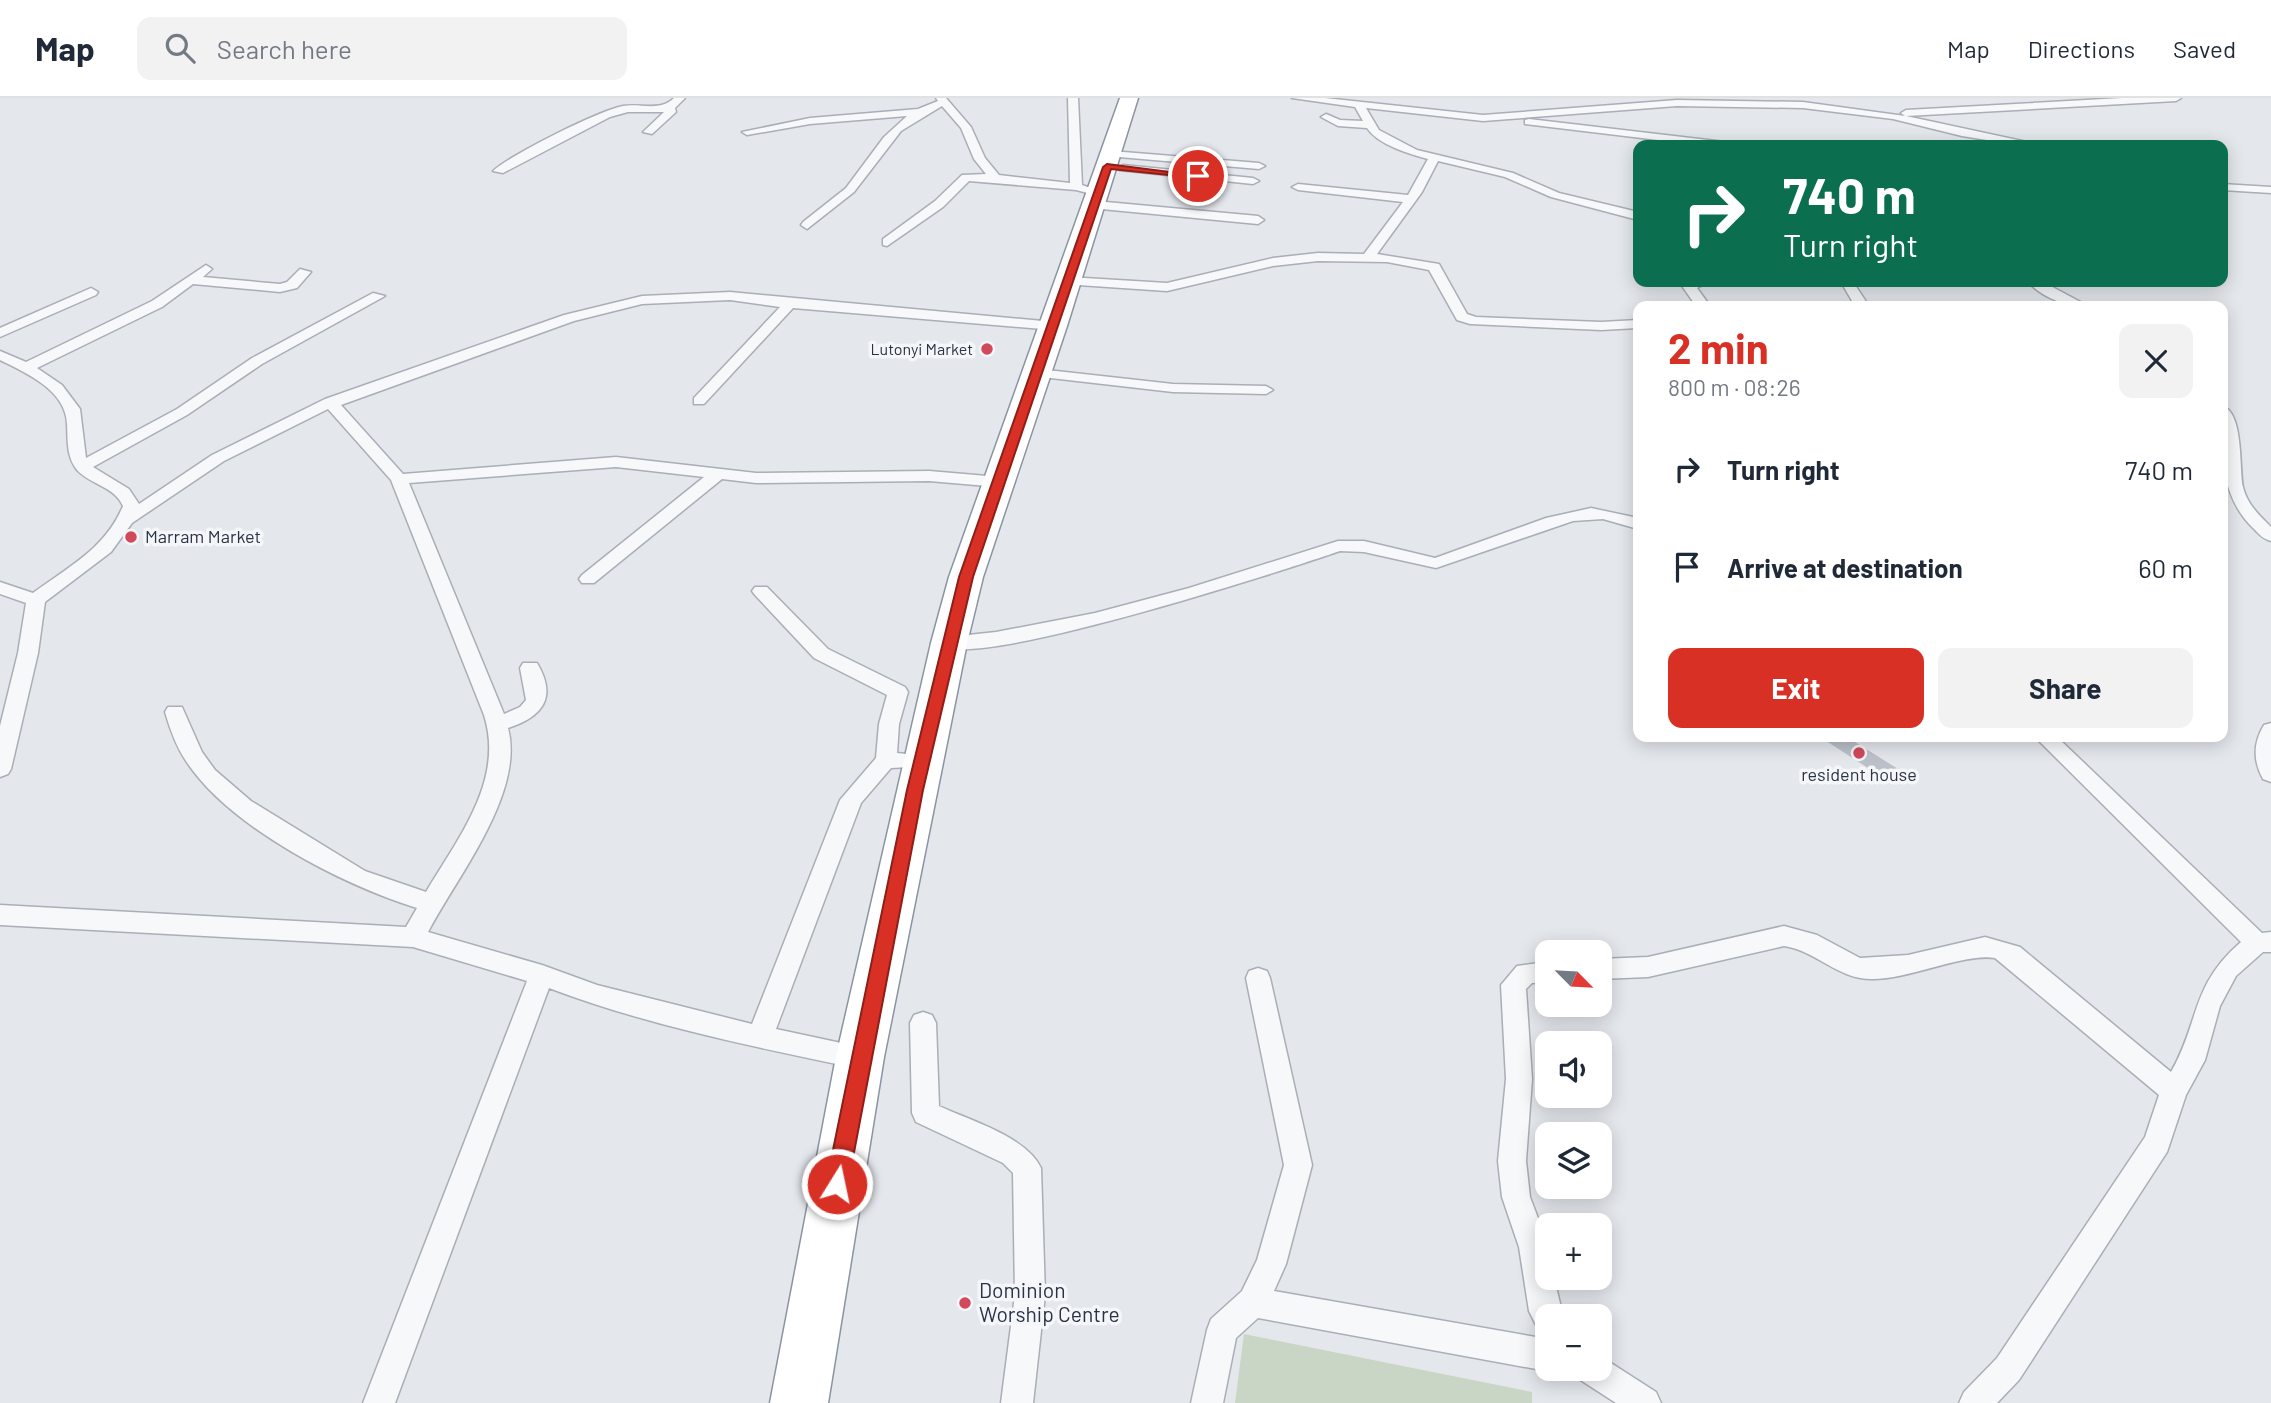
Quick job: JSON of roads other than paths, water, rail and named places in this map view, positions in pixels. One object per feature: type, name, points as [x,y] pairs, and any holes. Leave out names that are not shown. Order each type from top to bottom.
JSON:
[{"type":"highway","points":[[799,1403],[860,1057],[904,761],[949,643],[966,577],[1054,326],[1098,181],[1129,98]]},
{"type":"street","points":[[648,132],[672,110],[670,108],[680,98]]},
{"type":"street","points":[[1073,98],[1098,181]]},
{"type":"street","points":[[1297,98],[1359,106],[1499,117],[1685,140]]},
{"type":"street","points":[[1880,114],[2083,100],[2176,98]]},
{"type":"street","points":[[807,225],[850,190],[887,137],[916,112],[942,100],[966,127],[980,159],[995,178]]},
{"type":"street","points":[[1499,117],[1713,100],[1803,105],[1880,114],[2004,140]]},
{"type":"street","points":[[1359,106],[1370,125],[1395,144],[1434,159],[1509,175],[1555,195],[1633,215]]},
{"type":"street","points":[[499,171],[618,110],[670,108]]},
{"type":"street","points":[[747,132],[810,121],[916,112]]},
{"type":"street","points":[[1326,117],[1338,123],[1370,125]]},
{"type":"street","points":[[1368,257],[1411,199],[1434,159]]},
{"type":"street","points":[[1098,181],[1259,166]]},
{"type":"street","points":[[887,243],[939,204],[966,177],[1098,181],[1253,181]]},
{"type":"street","points":[[1098,181],[1258,220]]},
{"type":"street","points":[[1298,187],[1411,199]]},
{"type":"street","points":[[2228,187],[2271,190]]},
{"type":"street","points":[[1068,281],[1167,288],[1273,262],[1318,257],[1368,257],[1434,267],[1462,317],[1475,321],[1601,326],[1633,324]]},
{"type":"street","points":[[26,368],[133,316],[206,268]]},
{"type":"street","points":[[189,280],[280,288],[292,285],[305,272]]},
{"type":"street","points":[[2041,287],[2070,301]]},
{"type":"street","points":[[0,333],[91,292]]},
{"type":"street","points":[[83,466],[182,412],[257,361],[378,296]]},
{"type":"street","points":[[0,769],[17,704],[36,600],[101,551],[128,519],[218,458],[330,402],[558,322],[619,305],[695,296],[730,296],[790,304],[1054,326]]},
{"type":"street","points":[[699,401],[750,343],[790,304]]},
{"type":"street","points":[[0,355],[26,368],[68,402],[75,415],[75,453],[83,466],[128,497],[131,506],[128,519]]},
{"type":"street","points":[[1038,373],[1174,388],[1266,390]]},
{"type":"street","points":[[330,402],[400,479],[480,686],[495,712],[497,724],[501,766],[474,828],[430,902],[413,937]]},
{"type":"street","points":[[2228,421],[2236,495],[2246,514],[2271,536]]},
{"type":"street","points":[[400,479],[616,462],[717,475],[779,479],[929,475],[999,482]]},
{"type":"street","points":[[588,579],[717,475]]},
{"type":"street","points":[[949,643],[1054,627],[1110,614],[1357,543],[1415,563],[1436,563],[1556,520],[1593,513],[1618,516],[1633,522]]},
{"type":"street","points":[[0,588],[36,600]]},
{"type":"street","points":[[760,1037],[851,800],[904,761],[889,724],[898,692],[879,678],[853,673],[827,658],[761,591]]},
{"type":"street","points":[[497,724],[525,715],[534,707],[538,691],[530,668]]},
{"type":"street","points":[[176,712],[180,733],[205,772],[234,801],[262,821],[365,881],[430,902]]},
{"type":"street","points":[[2271,730],[2264,749],[2271,774]]},
{"type":"street","points":[[1975,1403],[2008,1370],[2157,1143],[2174,1091],[2192,1060],[2208,1005],[2227,969],[2264,943],[2050,742]]},
{"type":"street","points":[[0,915],[413,937],[542,975],[596,995],[760,1037],[860,1057]]},
{"type":"street","points":[[1612,968],[1648,967],[1784,936],[1800,937],[1814,943],[1837,962],[1871,970],[1935,960],[1986,946],[1998,948],[2011,954],[2174,1091]]},
{"type":"street","points":[[1535,973],[1526,973],[1513,985],[1519,1079],[1512,1161],[1516,1197],[1534,1247],[1543,1304]]},
{"type":"street","points":[[379,1403],[542,975]]},
{"type":"street","points":[[1207,1403],[1222,1330],[1253,1302],[1270,1264],[1298,1165],[1258,978]]},
{"type":"street","points":[[923,1023],[926,1113],[1013,1154],[1027,1168],[1030,1295],[1017,1403]]},
{"type":"street","points":[[1253,1302],[1535,1354]]},
{"type":"street","points":[[1610,1381],[1645,1403]]},
{"type":"place","name":"Lutonyi Market","points":[[987,349]]},
{"type":"place","name":"Marram Market","points":[[131,537]]},
{"type":"place","name":"resident house","points":[[1859,753]]},
{"type":"place","name":"Dominion Worship Centre","points":[[965,1303]]}]
